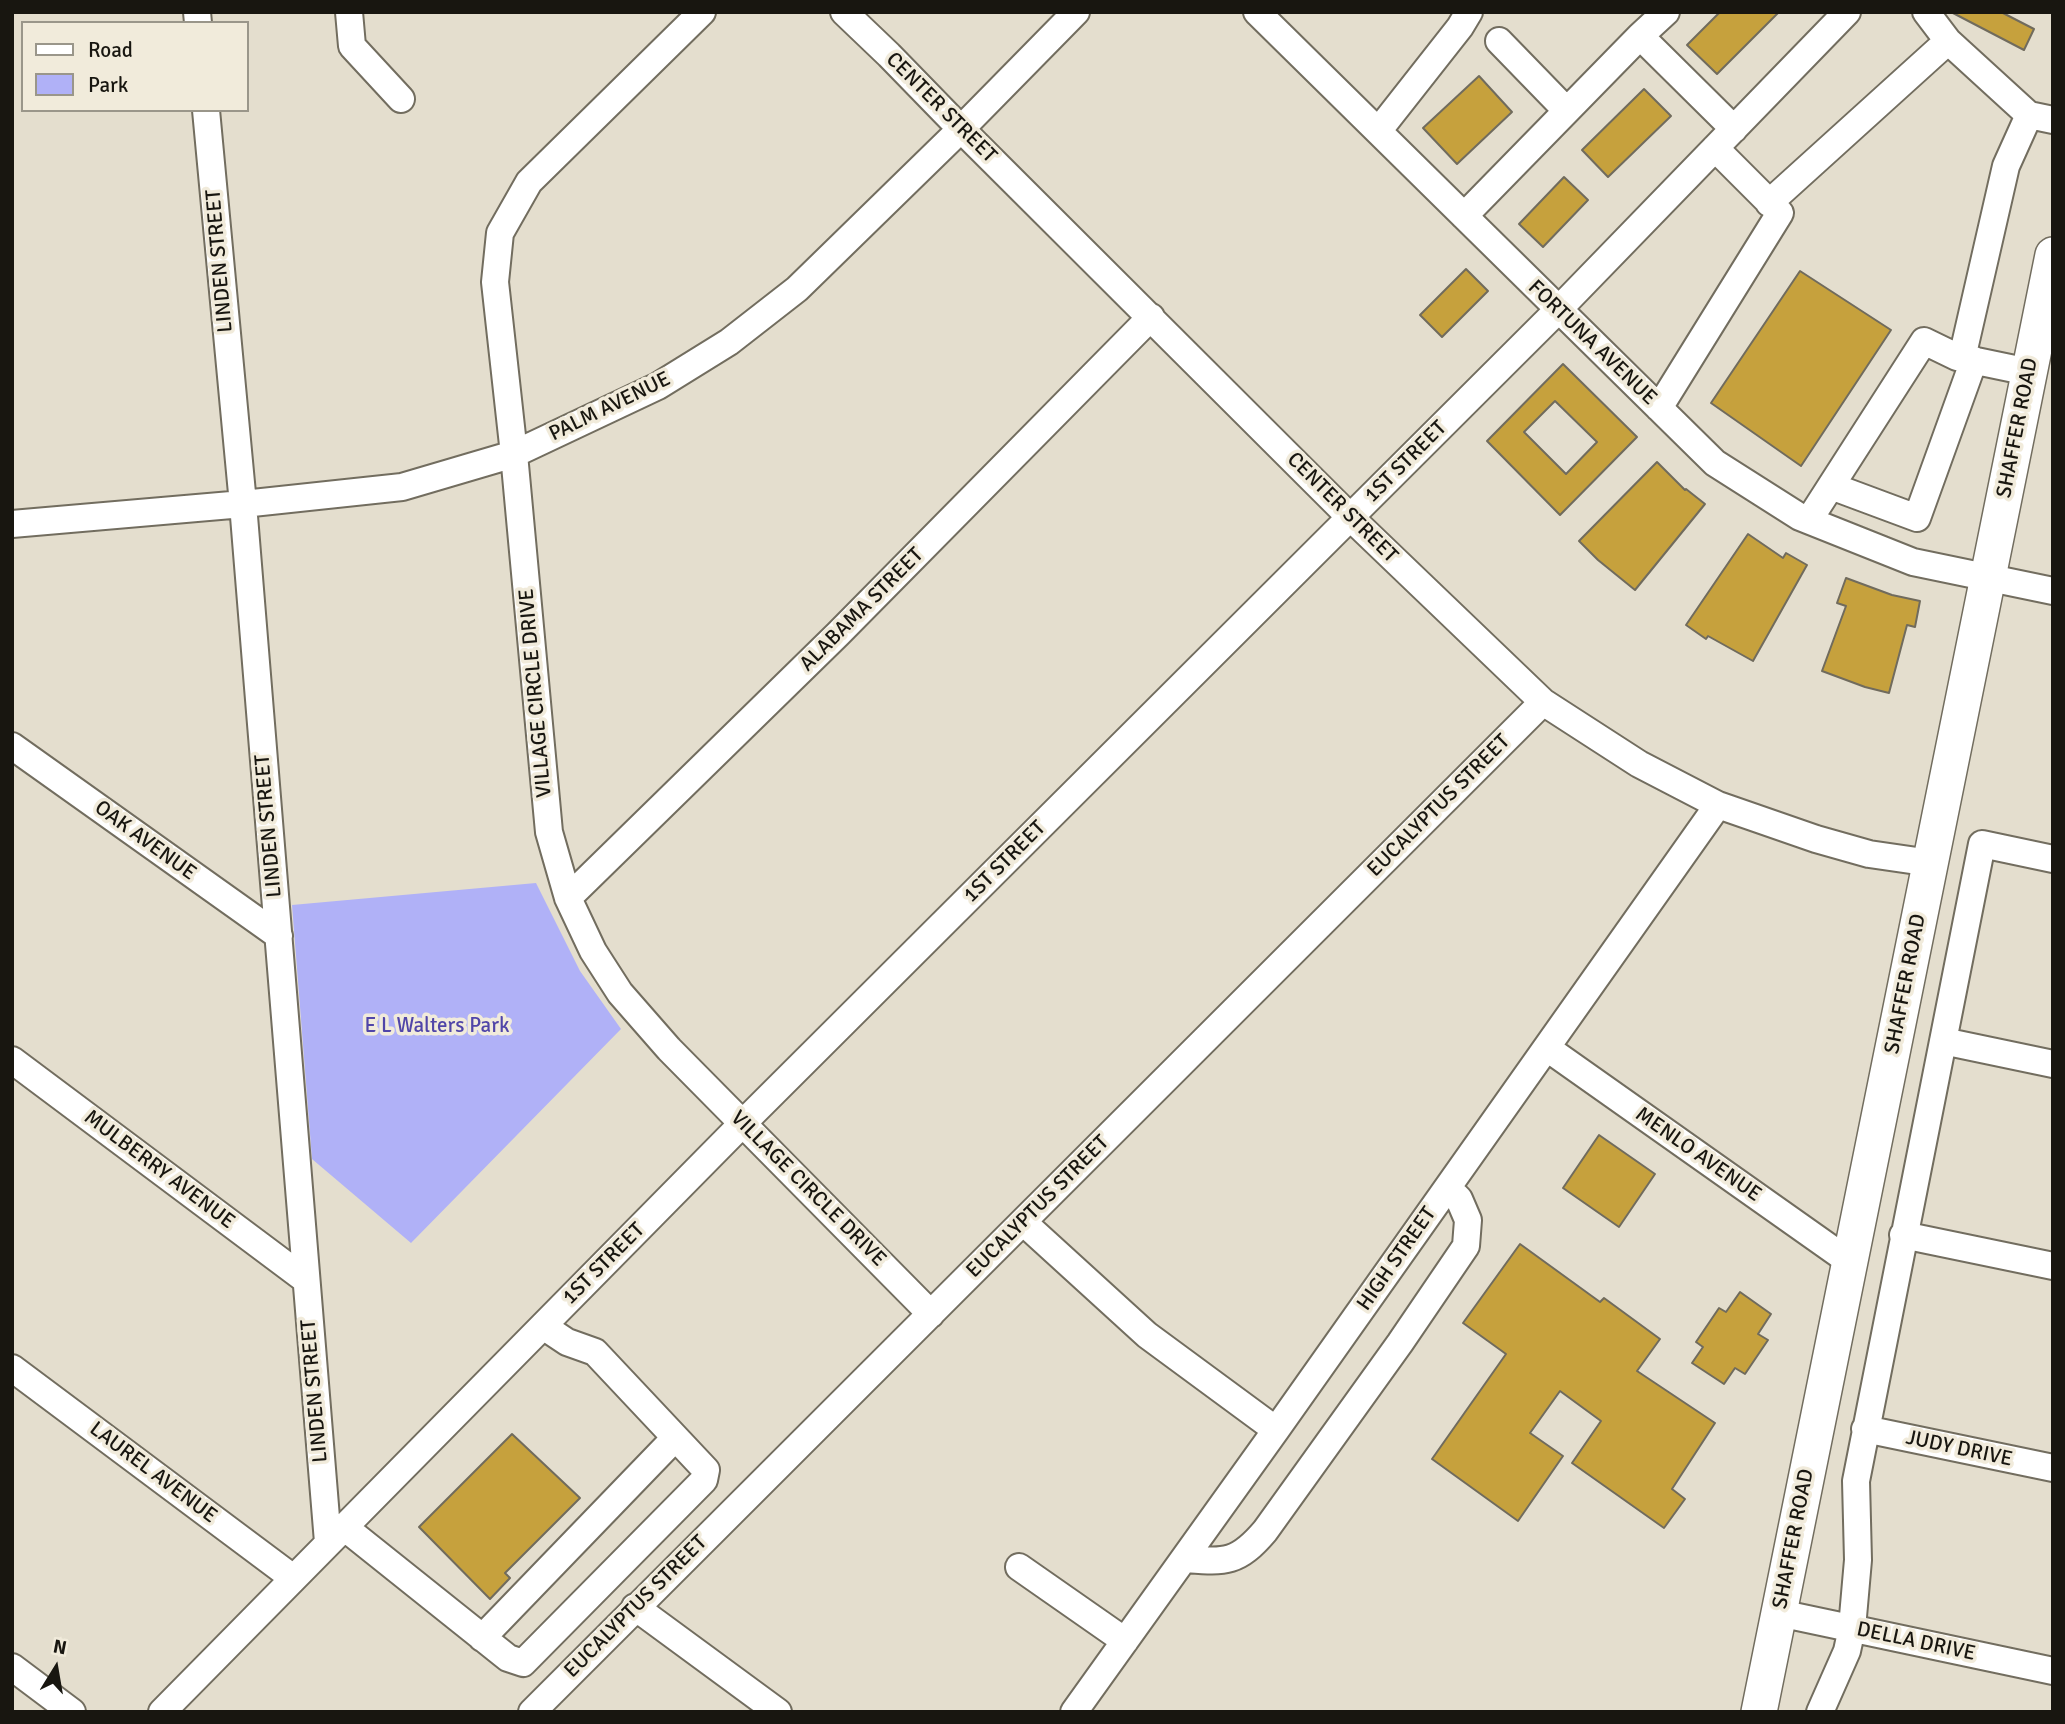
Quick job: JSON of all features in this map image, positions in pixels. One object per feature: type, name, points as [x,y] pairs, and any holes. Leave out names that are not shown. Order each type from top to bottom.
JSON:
[{"type":"main road","name":"SHAFFER ROAD","points":[[1759,1712],[2050,278]]},
{"type":"street","points":[[349,12],[352,46],[401,99]]},
{"type":"street","name":"VILLAGE CIRCLE DRIVE","points":[[702,12],[529,182],[500,233],[495,282],[514,454],[549,832],[568,898],[593,951],[620,993],[668,1049],[931,1314]]},
{"type":"street","name":"CENTER STREET","points":[[844,12],[1350,517],[1543,702],[1639,764],[1718,805],[1816,839],[1870,854],[1931,863]]},
{"type":"street","name":"PALM AVENUE","points":[[12,524],[402,487],[514,454],[658,386],[729,342],[797,289],[1076,12]]},
{"type":"street","points":[[1379,130],[1469,12]]},
{"type":"street","points":[[1464,216],[1566,110],[1666,12]]},
{"type":"street","name":"1ST STREET","points":[[162,1712],[743,1123],[1558,310],[1847,12]]},
{"type":"street","points":[[1831,486],[1917,518],[1968,359],[2006,166],[2041,118],[1948,41],[1926,12]]},
{"type":"street","name":"FORTUNA AVENUE","points":[[1267,16],[1558,310],[1715,463],[1800,517],[1913,562],[2053,591]]},
{"type":"street","points":[[1640,36],[1734,129]]},
{"type":"street","points":[[1499,41],[1566,110]]},
{"type":"street","points":[[1769,202],[1948,41]]},
{"type":"street","name":"LINDEN STREET","points":[[206,112],[243,504],[306,1280],[336,1535]]},
{"type":"street","points":[[1659,408],[1780,213],[1715,148]]},
{"type":"street","name":"ALABAMA STREET","points":[[568,898],[838,634],[1152,317]]},
{"type":"street","points":[[1810,520],[1924,341],[1968,359],[2029,372]]},
{"type":"street","name":"EUCALYPTUS STREET","points":[[531,1712],[1543,702]]},
{"type":"street","name":"OAK AVENUE","points":[[12,746],[278,936]]},
{"type":"street","name":"HIGH STREET","points":[[1074,1712],[1718,805]]},
{"type":"street","points":[[1820,1712],[1847,1651],[1852,1628],[1858,1560],[1856,1481],[1982,844],[2053,859]]},
{"type":"street","points":[[1943,1041],[2053,1063]]},
{"type":"street","name":"MENLO AVENUE","points":[[1547,1048],[1850,1262]]},
{"type":"street","name":"MULBERRY AVENUE","points":[[12,1060],[306,1280]]},
{"type":"street","points":[[1184,1559],[1220,1561],[1235,1558],[1252,1546],[1400,1343],[1466,1247],[1468,1220],[1459,1199],[1448,1188]]},
{"type":"street","points":[[1023,1222],[1147,1335],[1276,1430]]},
{"type":"street","points":[[1903,1235],[2053,1266]]},
{"type":"street","points":[[336,1535],[508,1658],[523,1662],[704,1480],[706,1470],[595,1352],[567,1342],[543,1326]]},
{"type":"street","name":"LAUREL AVENUE","points":[[12,1368],[293,1578]]},
{"type":"street","name":"JUDY DRIVE","points":[[1865,1429],[2053,1468]]},
{"type":"street","points":[[482,1638],[675,1438]]},
{"type":"street","points":[[1018,1567],[1125,1642]]},
{"type":"street","points":[[635,1607],[778,1712]]},
{"type":"street","name":"DELLA DRIVE","points":[[1779,1613],[2053,1671]]},
{"type":"street","points":[[12,1667],[72,1712]]},
{"type":"green space","name":"E L Walters Park","points":[[536,883],[580,971],[621,1029],[411,1243],[312,1159],[292,905]]},
{"type":"building","points":[[1720,12],[1779,12],[1717,74],[1687,45]]},
{"type":"building","points":[[1951,12],[2001,12],[2034,29],[2024,50]]},
{"type":"building","points":[[1479,76],[1512,112],[1457,164],[1423,128]]},
{"type":"building","points":[[1644,89],[1671,116],[1608,177],[1582,150]]},
{"type":"building","points":[[1564,177],[1588,200],[1543,247],[1519,224]]},
{"type":"building","points":[[1466,269],[1488,291],[1442,337],[1420,315]]},
{"type":"building","points":[[1800,271],[1891,330],[1801,466],[1711,403]]},
{"type":"building","points":[[1563,364],[1637,437],[1560,515],[1487,441]],"holes":[[[1555,401],[1597,442],[1566,474],[1524,432]]]},
{"type":"building","points":[[1657,462],[1685,490],[1705,504],[1635,590],[1579,541]]},
{"type":"building","points":[[1748,534],[1783,558],[1786,553],[1807,565],[1753,661],[1708,636],[1706,639],[1686,625]]},
{"type":"building","points":[[1846,578],[1892,595],[1920,601],[1915,627],[1907,625],[1889,693],[1822,671],[1846,606],[1837,603]]},
{"type":"building","points":[[1599,1135],[1655,1174],[1619,1227],[1563,1188]]},
{"type":"building","points":[[1520,1244],[1600,1302],[1604,1298],[1660,1339],[1637,1371],[1715,1423],[1672,1489],[1685,1499],[1664,1528],[1572,1463],[1601,1421],[1560,1391],[1530,1433],[1563,1456],[1518,1521],[1432,1459],[1506,1354],[1463,1323]]},
{"type":"building","points":[[1740,1292],[1771,1314],[1758,1334],[1768,1340],[1745,1374],[1735,1368],[1724,1384],[1692,1363],[1703,1347],[1696,1342],[1719,1308],[1726,1312]]},
{"type":"building","points":[[512,1434],[580,1498],[505,1573],[510,1578],[490,1599],[419,1527]]}]
